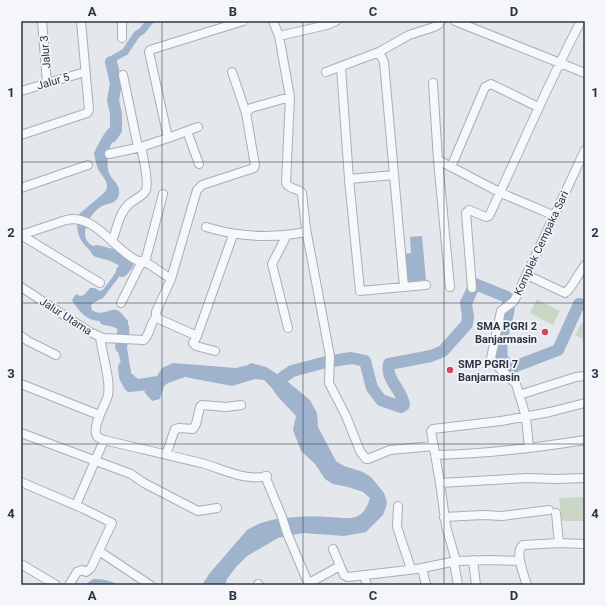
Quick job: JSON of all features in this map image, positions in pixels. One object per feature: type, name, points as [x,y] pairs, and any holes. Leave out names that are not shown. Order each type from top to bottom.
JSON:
[{"type":"street","name":"Jalur 3","points":[[42,21],[47,83]]},
{"type":"street","points":[[21,135],[87,113],[89,110],[81,21]]},
{"type":"street","points":[[122,21],[122,38]]},
{"type":"street","points":[[168,138],[149,52],[150,50],[243,21]]},
{"type":"street","points":[[273,21],[279,36],[290,97],[286,183],[290,188],[302,193],[306,232],[330,356],[329,383],[346,416],[364,458],[368,459],[390,450],[434,446]]},
{"type":"street","points":[[279,36],[327,25],[336,21]]},
{"type":"street","points":[[326,72],[380,52],[409,36],[434,27],[439,24],[440,21]]},
{"type":"street","points":[[455,21],[585,73]]},
{"type":"street","points":[[472,288],[466,213],[469,210],[486,217],[490,216],[559,62],[581,21]]},
{"type":"street","points":[[380,52],[384,62],[404,287]]},
{"type":"street","points":[[340,68],[360,291],[426,285]]},
{"type":"street","name":"Jalur 5","points":[[21,91],[85,72]]},
{"type":"street","points":[[196,336],[162,321],[157,317],[156,312],[171,279],[199,187],[254,168],[255,165],[246,112],[232,72]]},
{"type":"street","points":[[112,241],[122,212],[146,190],[146,177],[140,147],[123,75]]},
{"type":"street","points":[[433,83],[438,160],[450,287]]},
{"type":"street","points":[[451,167],[485,87],[491,84],[538,107]]},
{"type":"street","points":[[246,112],[251,108],[290,97]]},
{"type":"street","points":[[109,154],[140,147],[198,127]]},
{"type":"street","points":[[187,131],[199,164]]},
{"type":"street","name":"Komplek Cempaka Sari","points":[[529,448],[526,417],[516,384],[494,364],[491,358],[503,309],[514,301],[585,151]]},
{"type":"street","points":[[438,160],[500,193],[555,216]]},
{"type":"street","points":[[21,188],[88,165]]},
{"type":"street","points":[[349,179],[394,174]]},
{"type":"street","points":[[121,303],[143,262],[163,194]]},
{"type":"street","points":[[21,235],[73,218],[100,230],[136,260],[143,262],[171,279]]},
{"type":"street","points":[[206,227],[221,232],[254,235],[287,235],[306,232]]},
{"type":"street","points":[[21,235],[100,284]]},
{"type":"street","points":[[216,351],[196,346],[193,343],[233,235]]},
{"type":"street","points":[[287,235],[272,264],[288,328]]},
{"type":"street","points":[[527,275],[565,293],[568,291],[578,273],[585,265]]},
{"type":"street","name":"Jalur Utama","points":[[21,287],[88,331],[100,337],[144,340],[146,339],[151,323],[157,317]]},
{"type":"street","points":[[21,336],[33,344],[56,355]]},
{"type":"street","points":[[100,337],[109,390],[107,400],[99,415],[95,431],[98,437],[104,440],[214,466],[237,474],[256,478],[266,476],[287,533],[309,584],[340,566]]},
{"type":"street","points":[[520,395],[576,377],[585,376]]},
{"type":"street","points":[[21,384],[99,415]]},
{"type":"street","points":[[458,585],[455,561],[444,517],[431,432],[433,429],[526,417],[585,403]]},
{"type":"street","points":[[166,455],[175,429],[193,429],[202,405],[226,407],[241,404]]},
{"type":"street","points":[[21,433],[95,462],[131,474],[144,483],[198,511],[217,508]]},
{"type":"street","points":[[76,505],[104,440]]},
{"type":"street","points":[[435,455],[529,448],[585,440]]},
{"type":"street","points":[[440,484],[527,478],[585,478]]},
{"type":"street","points":[[21,482],[76,505],[112,523],[88,571],[78,571],[69,585]]},
{"type":"street","points":[[398,506],[398,527],[411,569]]},
{"type":"street","points":[[444,517],[475,515],[502,516],[552,512],[559,543]]},
{"type":"street","points":[[527,585],[520,561],[520,549],[523,545],[559,543],[585,544]]},
{"type":"street","points":[[333,549],[345,577],[422,568],[455,561],[520,561]]},
{"type":"street","points":[[98,551],[150,585]]},
{"type":"street","points":[[473,560],[476,585]]},
{"type":"street","points":[[21,564],[56,585]]},
{"type":"street","points":[[422,568],[426,585]]},
{"type":"street","points":[[364,575],[367,585]]},
{"type":"green space","points":[[537,299],[560,311],[553,325],[530,313]]},
{"type":"green space","points":[[582,322],[585,323],[585,340],[575,335]]},
{"type":"green space","points":[[585,497],[585,521],[562,521],[559,498]]},
{"type":"water","points":[[117,123],[118,132],[111,146],[108,157],[108,168],[109,173],[118,187],[119,194],[115,201],[102,206],[91,216],[85,233],[86,239],[93,246],[120,249],[131,261],[103,298],[91,305],[92,310],[103,313],[116,310],[119,311],[128,321],[127,347],[131,373],[138,379],[157,376],[162,368],[173,363],[236,368],[251,363],[266,367],[282,377],[310,400],[317,413],[318,427],[336,461],[344,466],[363,472],[371,477],[384,493],[387,502],[383,515],[366,532],[344,536],[303,533],[278,538],[247,556],[236,567],[227,579],[225,585],[202,585],[209,574],[247,530],[255,525],[275,519],[286,518],[354,517],[360,515],[364,511],[370,498],[363,492],[333,484],[325,479],[315,464],[301,451],[293,430],[296,416],[264,380],[255,379],[232,386],[185,377],[168,383],[164,386],[160,399],[152,401],[145,393],[144,389],[130,385],[125,378],[115,341],[116,336],[124,330],[124,326],[113,321],[97,321],[90,319],[83,315],[76,306],[72,300],[76,294],[80,296],[84,295],[90,288],[95,288],[99,291],[103,290],[122,264],[122,259],[116,255],[110,254],[96,256],[80,239],[77,229],[77,216],[107,189],[105,180],[98,169],[94,153],[109,128]]},
{"type":"water","points":[[422,236],[426,280],[408,282],[405,254],[411,253],[410,237]]},
{"type":"water","points":[[93,579],[106,580],[118,585],[85,585]]},
{"type":"waterway","points":[[111,62],[114,58],[125,52],[137,34],[142,31],[150,21]]},
{"type":"waterway","points":[[111,62],[116,83],[113,100],[116,114],[116,130],[111,137]]},
{"type":"waterway","points":[[97,251],[121,259],[127,265],[122,271]]},
{"type":"waterway","points":[[280,389],[282,378],[292,371],[326,362],[351,358],[365,361],[372,388],[381,400],[401,407],[404,405],[403,400],[388,370],[389,364],[431,356],[443,351],[467,324],[468,317],[466,303],[475,284],[507,297],[509,310],[502,336],[502,359],[511,368],[558,350],[579,304],[585,305]]},
{"type":"waterway","points":[[105,319],[118,322],[123,327],[121,347]]},
{"type":"waterway","points":[[124,367],[125,377],[130,386],[147,384]]},
{"type":"place","name":"SMA PGRI 2 Banjarmasin","points":[[545,332]]},
{"type":"place","name":"SMP PGRI 7 Banjarmasin","points":[[450,370]]}]
